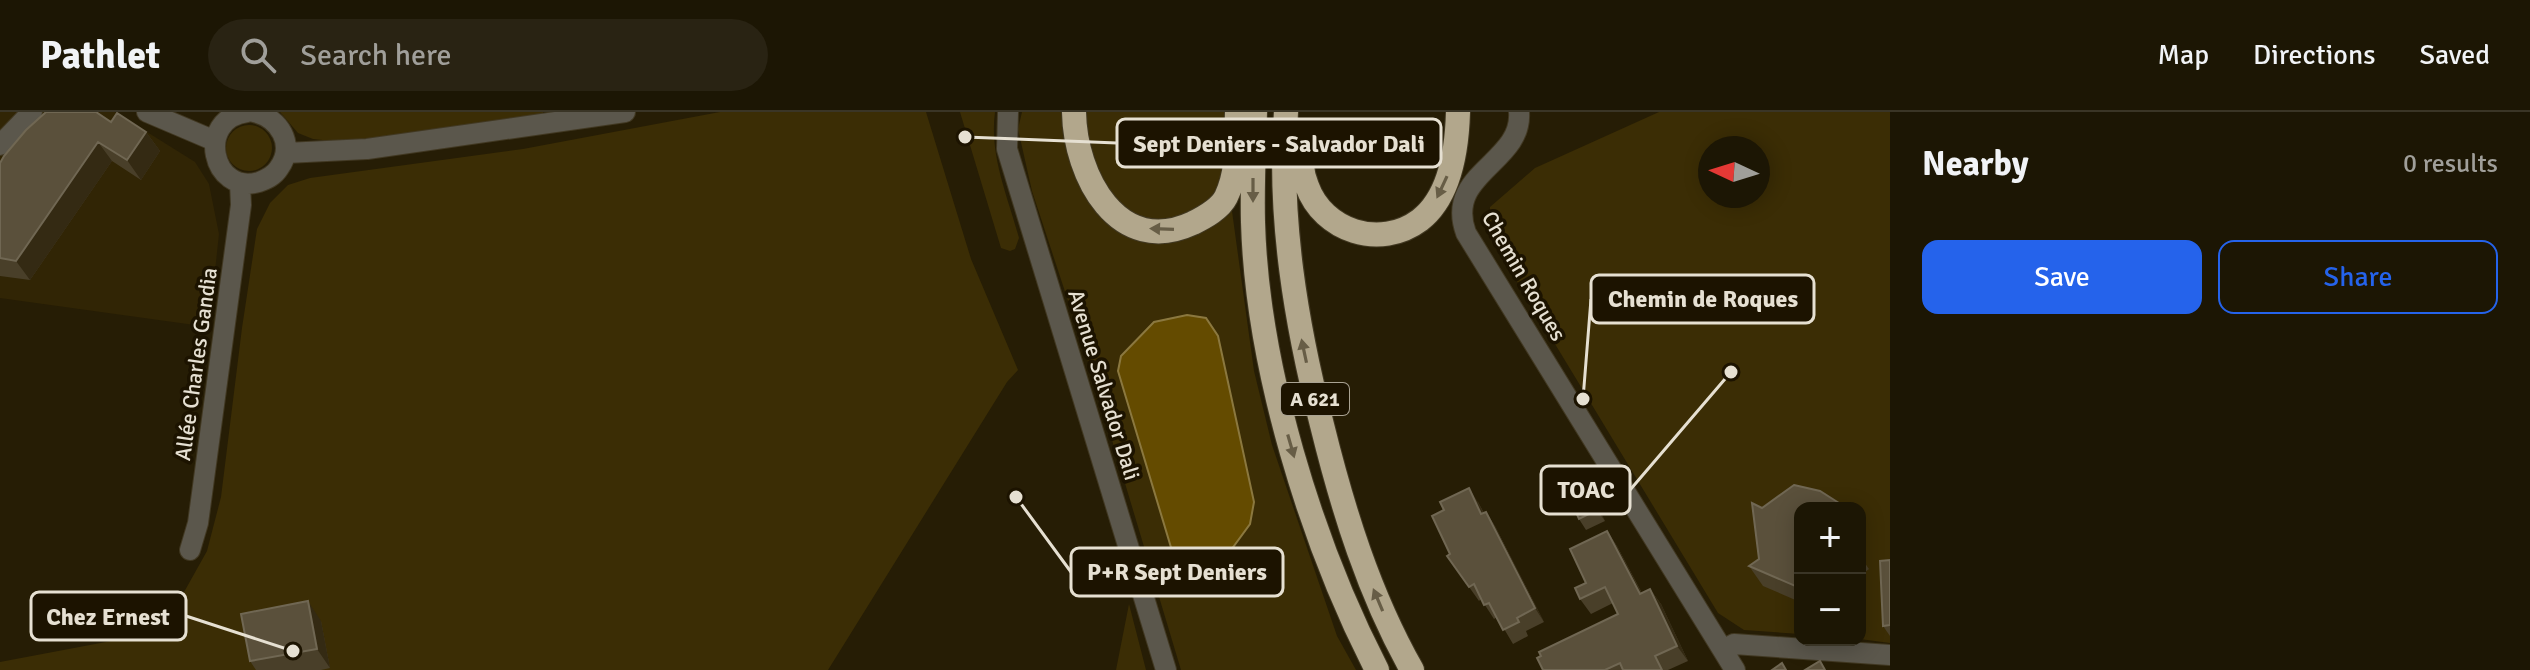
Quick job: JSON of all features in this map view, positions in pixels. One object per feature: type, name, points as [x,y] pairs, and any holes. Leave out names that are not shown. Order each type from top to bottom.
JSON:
[{"type":"highway","points":[[1074,112],[1082,159],[1102,203],[1126,222],[1158,230],[1180,229],[1207,216],[1225,200],[1236,170],[1237,112]]},
{"type":"highway","name":"A 621","points":[[1255,112],[1253,224],[1268,347],[1281,410],[1310,510],[1355,627],[1377,670]]},
{"type":"highway","name":"A 621","points":[[1286,112],[1284,142],[1288,242],[1299,326],[1311,385],[1358,553],[1396,643],[1412,670]]},
{"type":"highway","points":[[1301,112],[1301,165],[1307,188],[1317,206],[1334,222],[1373,236],[1395,232],[1420,220],[1434,204],[1454,160],[1458,112]]},
{"type":"street","points":[[0,145],[32,112]]},
{"type":"street","points":[[147,112],[215,141]]},
{"type":"street","points":[[247,112],[227,120],[219,129],[214,153],[228,176],[240,183],[253,184],[268,179],[278,171],[286,153],[281,129],[266,115],[254,112]]},
{"type":"street","points":[[286,153],[367,149],[625,112]]},
{"type":"street","name":"Avenue Salvador Dali","points":[[1008,112],[1007,149],[1166,670]]},
{"type":"street","points":[[1506,112],[1514,136]]},
{"type":"street","points":[[1514,136],[1520,121],[1519,112]]},
{"type":"street","name":"Chemin Roques","points":[[1514,136],[1474,180],[1466,194],[1461,207],[1461,220],[1466,233],[1735,670]]},
{"type":"street","name":"Allée Charles Gandia","points":[[190,550],[198,523],[229,300],[241,205],[240,183]]},
{"type":"street","points":[[1723,650],[1734,644],[1890,655]]},
{"type":"shaded area","points":[[0,112],[115,112],[195,162],[209,184],[219,234],[209,327],[0,298]]},
{"type":"shaded area","points":[[280,112],[543,112],[544,118],[371,140],[332,141],[313,139],[298,133]]},
{"type":"shaded area","points":[[720,112],[926,112],[971,259],[1018,370],[1007,382],[828,670],[0,670],[0,662],[127,638],[174,610],[207,551],[221,497],[257,229],[270,203],[288,185],[310,178],[523,149]]},
{"type":"shaded area","points":[[960,112],[995,112],[997,160],[1019,238],[1015,249],[1010,251],[1001,248]]},
{"type":"shaded area","points":[[1022,112],[1069,112],[1079,178],[1148,242],[1195,235],[1231,204],[1254,371],[1272,445],[1337,636],[1356,670],[1181,670],[1094,380],[1032,191],[1018,129]]},
{"type":"shaded area","points":[[1082,112],[1227,112],[1222,175],[1214,194],[1182,219],[1162,222],[1122,210],[1097,172]]},
{"type":"shaded area","points":[[1659,112],[1890,112],[1890,643],[1866,640],[1866,502],[1794,502],[1794,634],[1744,630],[1718,613],[1489,235],[1490,207],[1535,168]]},
{"type":"shaded area","points":[[249,125],[265,132],[272,148],[265,164],[249,171],[233,164],[226,148],[233,132]]},
{"type":"shaded area","points":[[1187,315],[1206,318],[1218,336],[1254,502],[1250,524],[1198,595],[1185,594],[1118,371],[1121,356],[1154,322]]},
{"type":"shaded area","points":[[1129,604],[1146,670],[1116,670]]},
{"type":"building","points":[[46,112],[96,112],[111,122],[117,113],[146,132],[127,160],[98,142],[16,261],[0,258],[0,163],[26,130]]},
{"type":"building","points":[[1794,485],[1820,491],[1837,502],[1794,502],[1794,585],[1749,566],[1759,559],[1752,503],[1762,508]]},
{"type":"building","points":[[1469,488],[1481,514],[1486,512],[1535,608],[1517,618],[1519,622],[1503,630],[1489,603],[1484,605],[1474,584],[1469,587],[1447,556],[1450,554],[1432,516],[1444,510],[1440,502]]},
{"type":"building","points":[[1588,492],[1597,510],[1579,519],[1571,501]]},
{"type":"building","points":[[1607,531],[1640,594],[1650,589],[1677,646],[1655,656],[1662,670],[1623,670],[1620,663],[1605,670],[1543,670],[1537,658],[1541,656],[1539,652],[1618,614],[1605,587],[1580,599],[1575,588],[1586,583],[1570,549]]},
{"type":"building","points":[[1890,560],[1890,625],[1883,626],[1880,561]]},
{"type":"building","points":[[308,601],[317,649],[250,661],[241,614]]},
{"type":"building","points":[[1820,661],[1825,670],[1805,670]]},
{"type":"building","points":[[1782,663],[1786,670],[1772,670]]},
{"type":"place","name":"Sept Deniers - Salvador Dali","points":[[965,137]]},
{"type":"place","name":"TOAC","points":[[1731,372]]},
{"type":"place","name":"Chemin de Roques","points":[[1583,399]]},
{"type":"place","name":"P+R Sept Deniers","points":[[1016,497]]},
{"type":"place","name":"Chez Ernest","points":[[293,651]]}]
